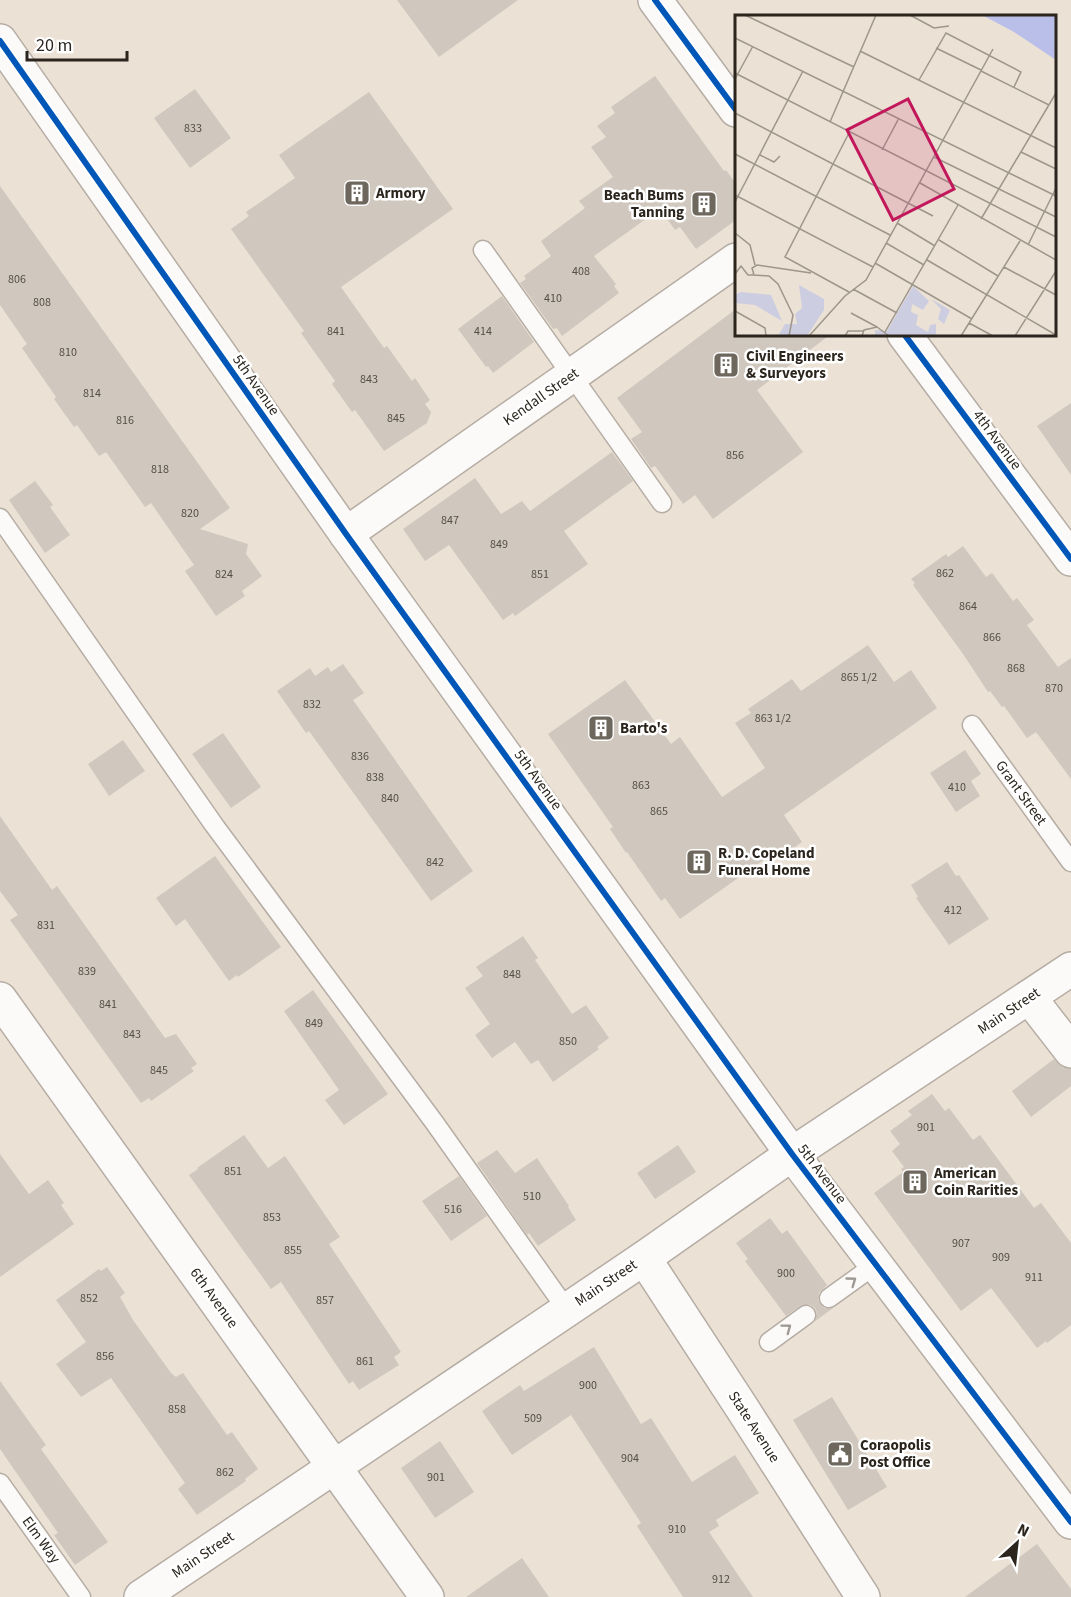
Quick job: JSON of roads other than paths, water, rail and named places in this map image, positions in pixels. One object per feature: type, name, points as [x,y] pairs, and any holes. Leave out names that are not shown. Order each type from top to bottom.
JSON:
[{"type":"street","points":[[655,0],[735,109]]},
{"type":"street","name":"5th Avenue","points":[[4,56],[792,1154],[1071,1522]]},
{"type":"street","name":"Kendall Street","points":[[346,534],[735,261]]},
{"type":"street","name":"4th Avenue","points":[[905,336],[1071,559]]},
{"type":"street","name":"Main Street","points":[[141,1597],[644,1258],[792,1154],[1071,969]]},
{"type":"street","points":[[1029,998],[1071,1051]]},
{"type":"street","name":"6th Avenue","points":[[0,999],[427,1597]]},
{"type":"street","name":"State Avenue","points":[[644,1258],[863,1597]]},
{"type":"lane","points":[[483,250],[662,503]]},
{"type":"lane","points":[[0,518],[214,825],[434,1122],[567,1310]]},
{"type":"lane","name":"Grant Street","points":[[972,725],[1071,862]]},
{"type":"lane","points":[[829,1298],[875,1265]]},
{"type":"lane","points":[[769,1342],[806,1315]]},
{"type":"lane","name":"Elm Way","points":[[0,1484],[81,1597]]},
{"type":"place","name":"Armory","points":[[357,193]]},
{"type":"place","name":"Beach Bums Tanning","points":[[704,204]]},
{"type":"place","name":"Civil Engineers & Surveyors","points":[[726,365]]},
{"type":"place","name":"Barto's","points":[[601,728]]},
{"type":"place","name":"R. D. Copeland Funeral Home","points":[[699,862]]},
{"type":"place","name":"American Coin Rarities","points":[[915,1182]]},
{"type":"place","name":"Coraopolis Post Office","points":[[840,1454]]}]
